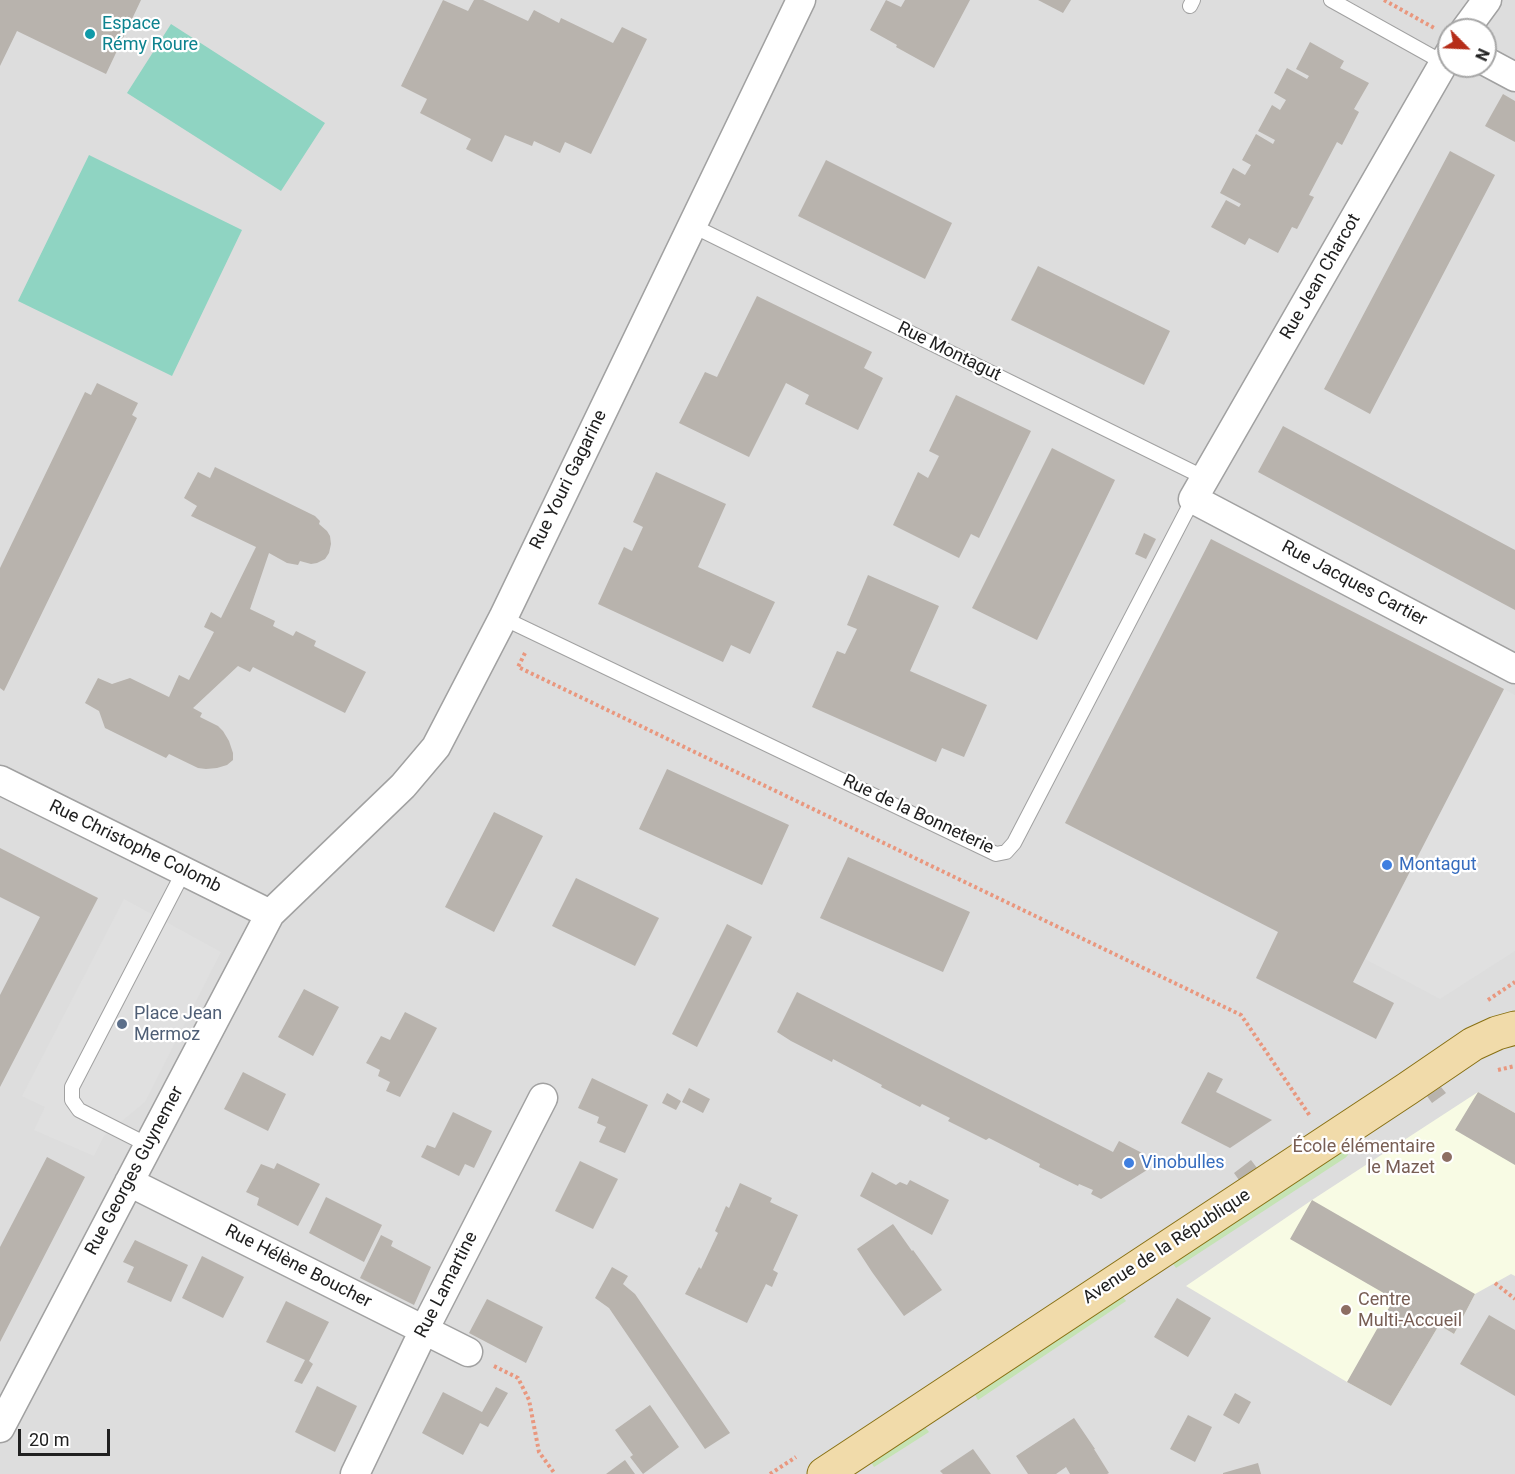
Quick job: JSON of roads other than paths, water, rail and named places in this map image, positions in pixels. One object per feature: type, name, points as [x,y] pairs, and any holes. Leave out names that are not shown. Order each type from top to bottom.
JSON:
[{"type":"main road","name":"Avenue de la République","points":[[824,1474],[1473,1044],[1515,1028]]},
{"type":"street","name":"Rue Youri Gagarine","points":[[270,914],[403,786],[436,747],[503,618],[801,0]]},
{"type":"street","name":"Rue Jean Charcot","points":[[1472,18],[1487,0]]},
{"type":"street","points":[[1497,67],[1515,77]]},
{"type":"street","name":"Rue Jean Charcot","points":[[1199,489],[1437,68]]},
{"type":"street","name":"Rue Jacques Cartier","points":[[1199,489],[1515,669]]},
{"type":"street","name":"Rue Christophe Colomb","points":[[0,780],[270,914]]},
{"type":"street","name":"Rue Georges Guynemer","points":[[0,1428],[270,914]]},
{"type":"street","name":"Rue Lamartine","points":[[356,1474],[424,1330],[543,1098]]},
{"type":"street","name":"Rue Hélène Boucher","points":[[129,1182],[468,1352]]},
{"type":"lane","points":[[1331,0],[1437,40]]},
{"type":"lane","name":"Rue Montagut","points":[[693,226],[1199,489]]},
{"type":"lane","name":"Rue de la Bonneterie","points":[[503,618],[996,854],[1006,852],[1014,843],[1199,489]]},
{"type":"lane","points":[[148,1145],[80,1110],[72,1100],[72,1087],[184,871]]},
{"type":"place","name":"Espace Rémy Roure","points":[[90,34]]},
{"type":"place","name":"Montagut","points":[[1387,865]]},
{"type":"place","name":"Place Jean Mermoz","points":[[122,1024]]},
{"type":"place","name":"École élémentaire le Mazet","points":[[1447,1157]]},
{"type":"place","name":"Vinobulles","points":[[1129,1163]]},
{"type":"place","name":"Centre Multi-Accueil","points":[[1346,1310]]}]
